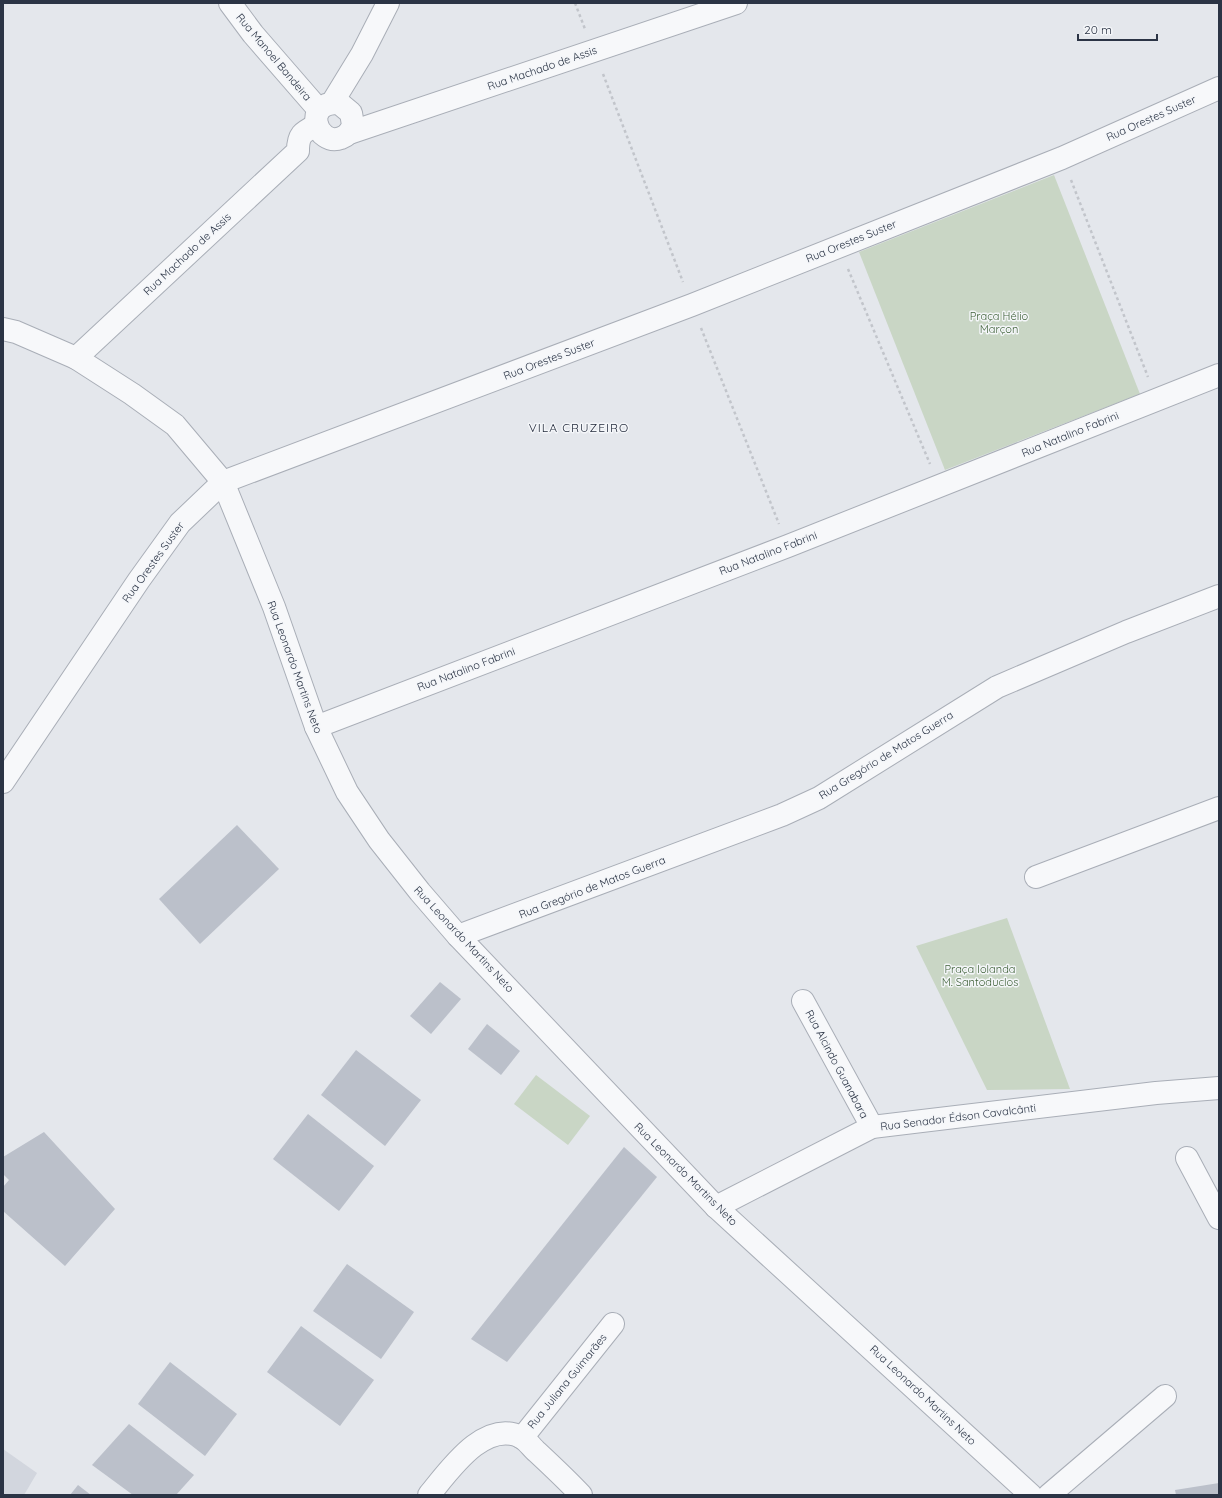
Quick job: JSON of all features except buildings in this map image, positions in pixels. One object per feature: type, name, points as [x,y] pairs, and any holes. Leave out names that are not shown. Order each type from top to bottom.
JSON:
[{"type":"street","name":"Rua Manoel Bandeira","points":[[230,3],[253,34],[324,119]]},
{"type":"street","points":[[324,119],[362,54],[388,3]]},
{"type":"street","name":"Rua Machado de Assis","points":[[349,133],[736,3]]},
{"type":"street","name":"Rua Orestes Suster","points":[[3,782],[139,580],[180,522],[223,482],[692,305],[1062,158],[1219,88]]},
{"type":"street","points":[[339,103],[351,113],[353,125],[349,133],[339,139],[333,140],[324,119],[339,103]]},
{"type":"street","name":"Rua Machado de Assis","points":[[76,358],[298,151],[298,140],[304,132],[324,119]]},
{"type":"street","name":"Rua Leonardo Martins Neto","points":[[3,328],[16,332],[76,358],[132,394],[175,425],[223,482],[274,607],[316,727],[347,792],[379,840],[458,936],[716,1207],[1031,1495]]},
{"type":"street","name":"Rua Natalino Fabrini","points":[[316,727],[788,546],[1219,375]]},
{"type":"street","name":"Rua Gregório de Matos Guerra","points":[[458,936],[782,815],[819,798],[997,687],[1104,641],[1219,596]]},
{"type":"street","points":[[1036,877],[1219,808]]},
{"type":"street","name":"Rua Alcindo Guanabara","points":[[803,1001],[872,1127]]},
{"type":"street","name":"Rua Senador Édson Cavalcânti","points":[[716,1207],[872,1127],[1156,1093],[1219,1088]]},
{"type":"street","points":[[1187,1158],[1219,1218]]},
{"type":"street","name":"Rua Juliana Guimarães","points":[[514,1435],[613,1324]]},
{"type":"street","points":[[1049,1495],[1165,1396]]},
{"type":"street","points":[[429,1495],[466,1453],[480,1441],[493,1435],[514,1435],[581,1495]]},
{"type":"path","points":[[575,3],[692,305],[788,546]]},
{"type":"path","points":[[1062,158],[1158,400]]},
{"type":"path","points":[[839,246],[939,486]]},
{"type":"shaded area","points":[[3,1449],[37,1473],[24,1495],[3,1495]]},
{"type":"green space","name":"Praça Hélio Marçon","points":[[1054,175],[1140,394],[945,470],[859,252]]},
{"type":"green space","name":"Praça Iolanda M. Santoduclos","points":[[1007,918],[1070,1089],[987,1090],[916,946]]},
{"type":"green space","points":[[536,1075],[590,1116],[568,1145],[514,1104]]},
{"type":"district","name":"VILA CRUZEIRO","points":[[579,427]]}]
